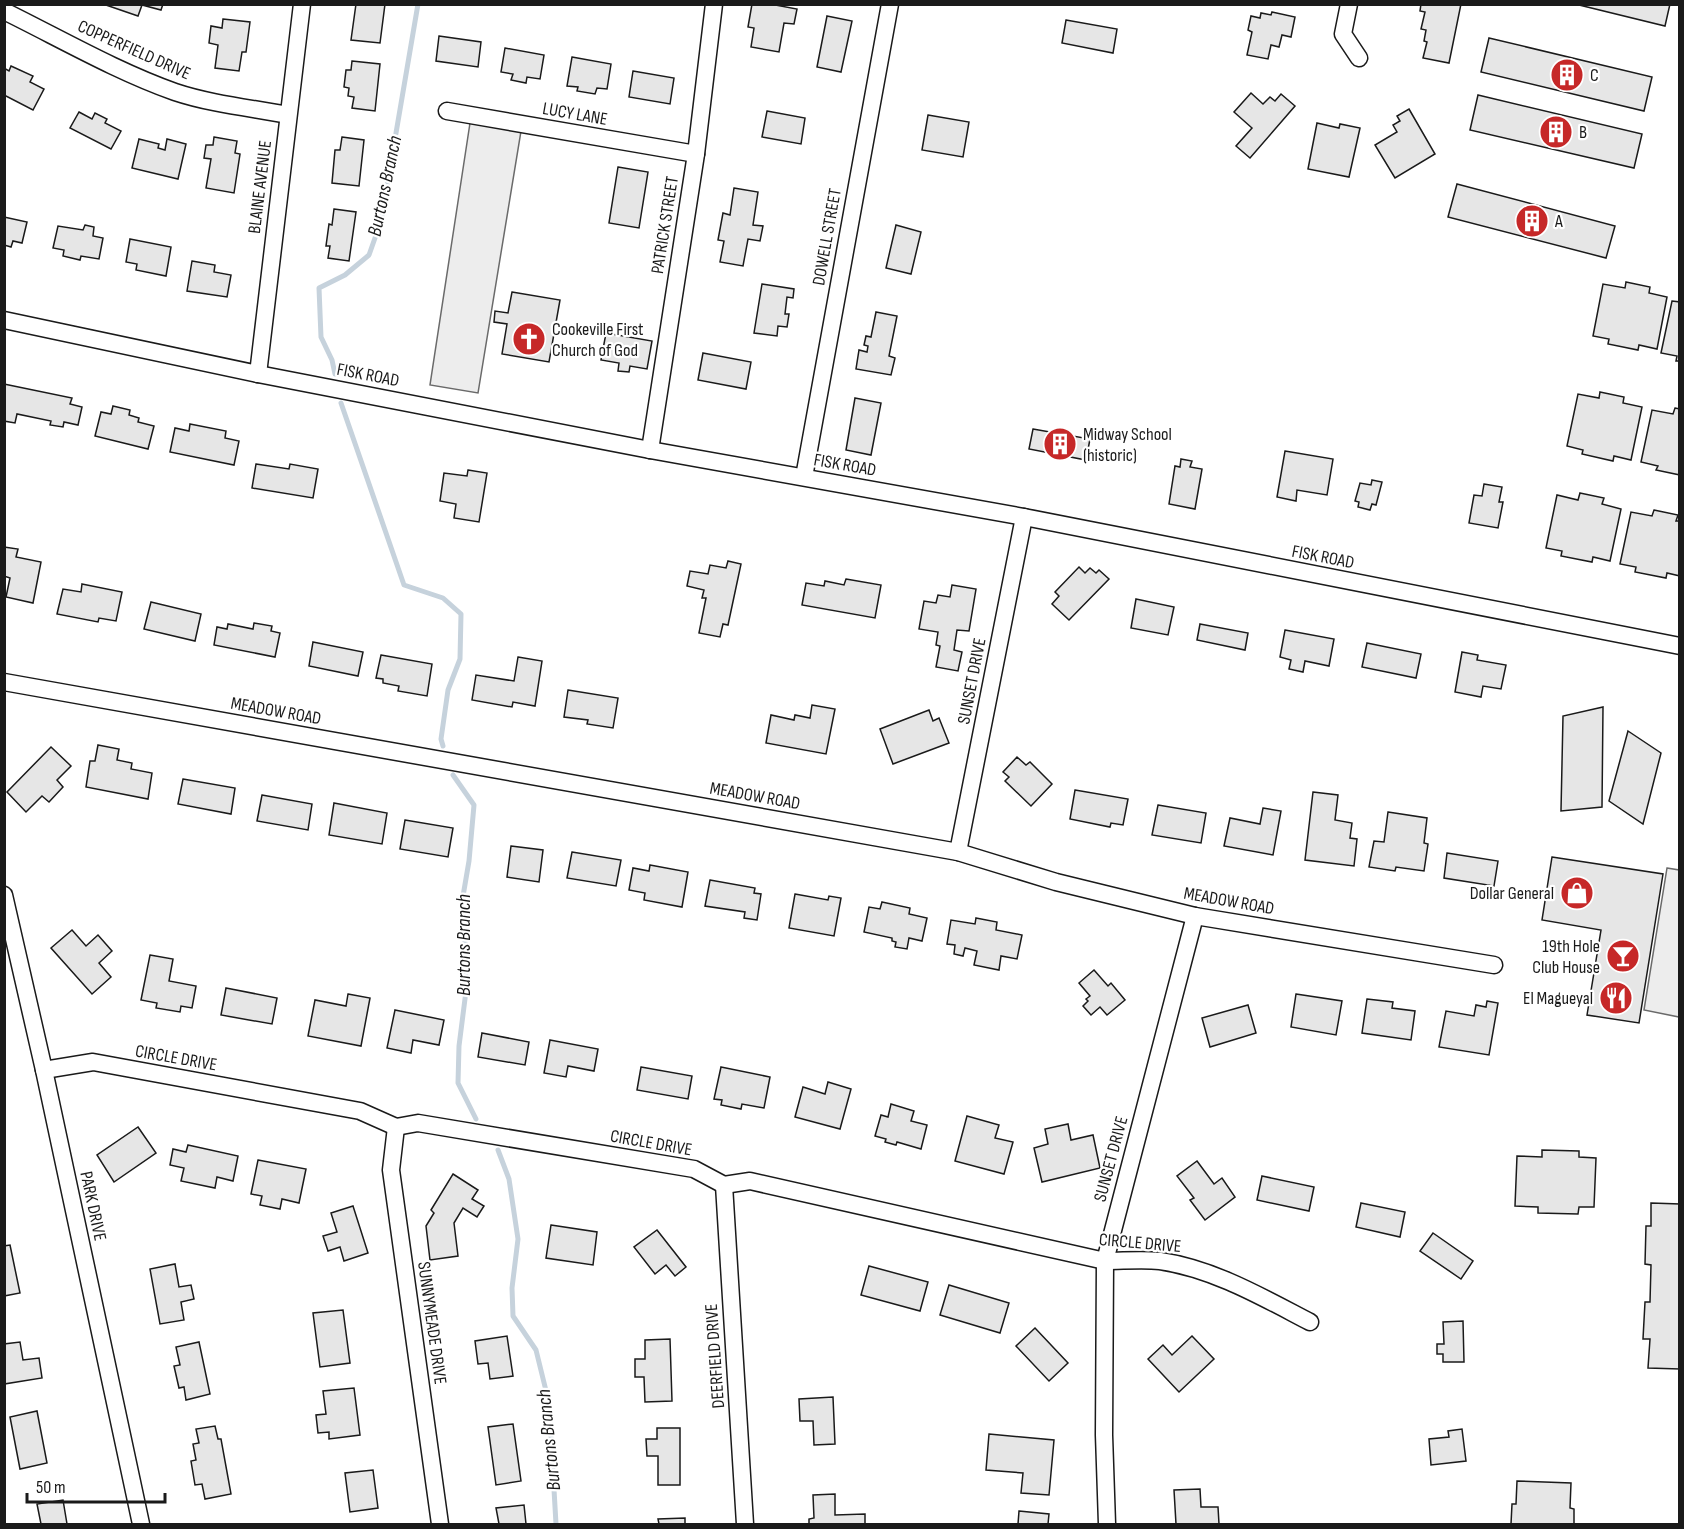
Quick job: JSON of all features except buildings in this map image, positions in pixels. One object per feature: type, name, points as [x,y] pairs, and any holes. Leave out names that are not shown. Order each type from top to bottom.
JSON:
[{"type":"street","name":"BLAINE AVENUE","points":[[258,374],[302,4]]},
{"type":"street","name":"PATRICK STREET","points":[[650,450],[696,154],[714,4]]},
{"type":"street","name":"DOWELL STREET","points":[[804,477],[890,4]]},
{"type":"street","points":[[1349,4],[1343,34],[1359,58]]},
{"type":"street","name":"COPPERFIELD DRIVE","points":[[4,11],[133,75],[177,93],[288,115]]},
{"type":"street","name":"LUCY LANE","points":[[447,111],[696,154]]},
{"type":"street","name":"FISK ROAD","points":[[4,320],[258,374],[650,450],[1024,517],[1680,646]]},
{"type":"street","name":"SUNSET DRIVE","points":[[958,852],[1024,517]]},
{"type":"street","name":"MEADOW ROAD","points":[[4,682],[958,852],[1056,882],[1195,916],[1494,965]]},
{"type":"street","name":"PARK DRIVE","points":[[4,895],[44,1070],[141,1524]]},
{"type":"street","name":"SUNSET DRIVE","points":[[1107,1524],[1104,1436],[1105,1261],[1195,916]]},
{"type":"street","name":"CIRCLE DRIVE","points":[[44,1070],[93,1062],[360,1111],[396,1127],[418,1123],[693,1169],[724,1185],[750,1180],[1105,1261],[1159,1261],[1198,1269],[1235,1284],[1310,1322]]},
{"type":"street","name":"SUNNYMEADE DRIVE","points":[[396,1127],[391,1170],[440,1524]]},
{"type":"street","name":"DEERFIELD DRIVE","points":[[724,1185],[745,1524]]},
{"type":"shaded area","points":[[470,123],[521,131],[478,393],[430,385]]},
{"type":"shaded area","points":[[1667,868],[1679,870],[1679,1017],[1644,1010]]},
{"type":"waterway","name":"Burtons Branch","points":[[335,374],[332,360],[321,337],[319,288],[345,275],[369,255],[381,221],[418,4]]},
{"type":"waterway","name":"Burtons Branch","points":[[341,403],[404,585],[443,598],[461,614],[460,659],[448,690],[441,739],[443,746]]},
{"type":"waterway","name":"Burtons Branch","points":[[453,775],[474,805],[469,861],[462,902],[466,991],[459,1046],[458,1083],[476,1119]]},
{"type":"waterway","name":"Burtons Branch","points":[[498,1150],[509,1179],[518,1239],[512,1288],[513,1316],[536,1350],[549,1403],[556,1524]]},
{"type":"place","name":"C","points":[[1567,75]]},
{"type":"place","name":"B","points":[[1556,132]]},
{"type":"place","name":"A","points":[[1532,221]]},
{"type":"place","name":"Cookeville First Church of God","points":[[529,339]]},
{"type":"place","name":"Midway School (historic)","points":[[1060,444]]},
{"type":"place","name":"Dollar General","points":[[1577,893]]},
{"type":"place","name":"19th Hole Club House","points":[[1623,956]]},
{"type":"place","name":"El Magueyal","points":[[1616,998]]}]
